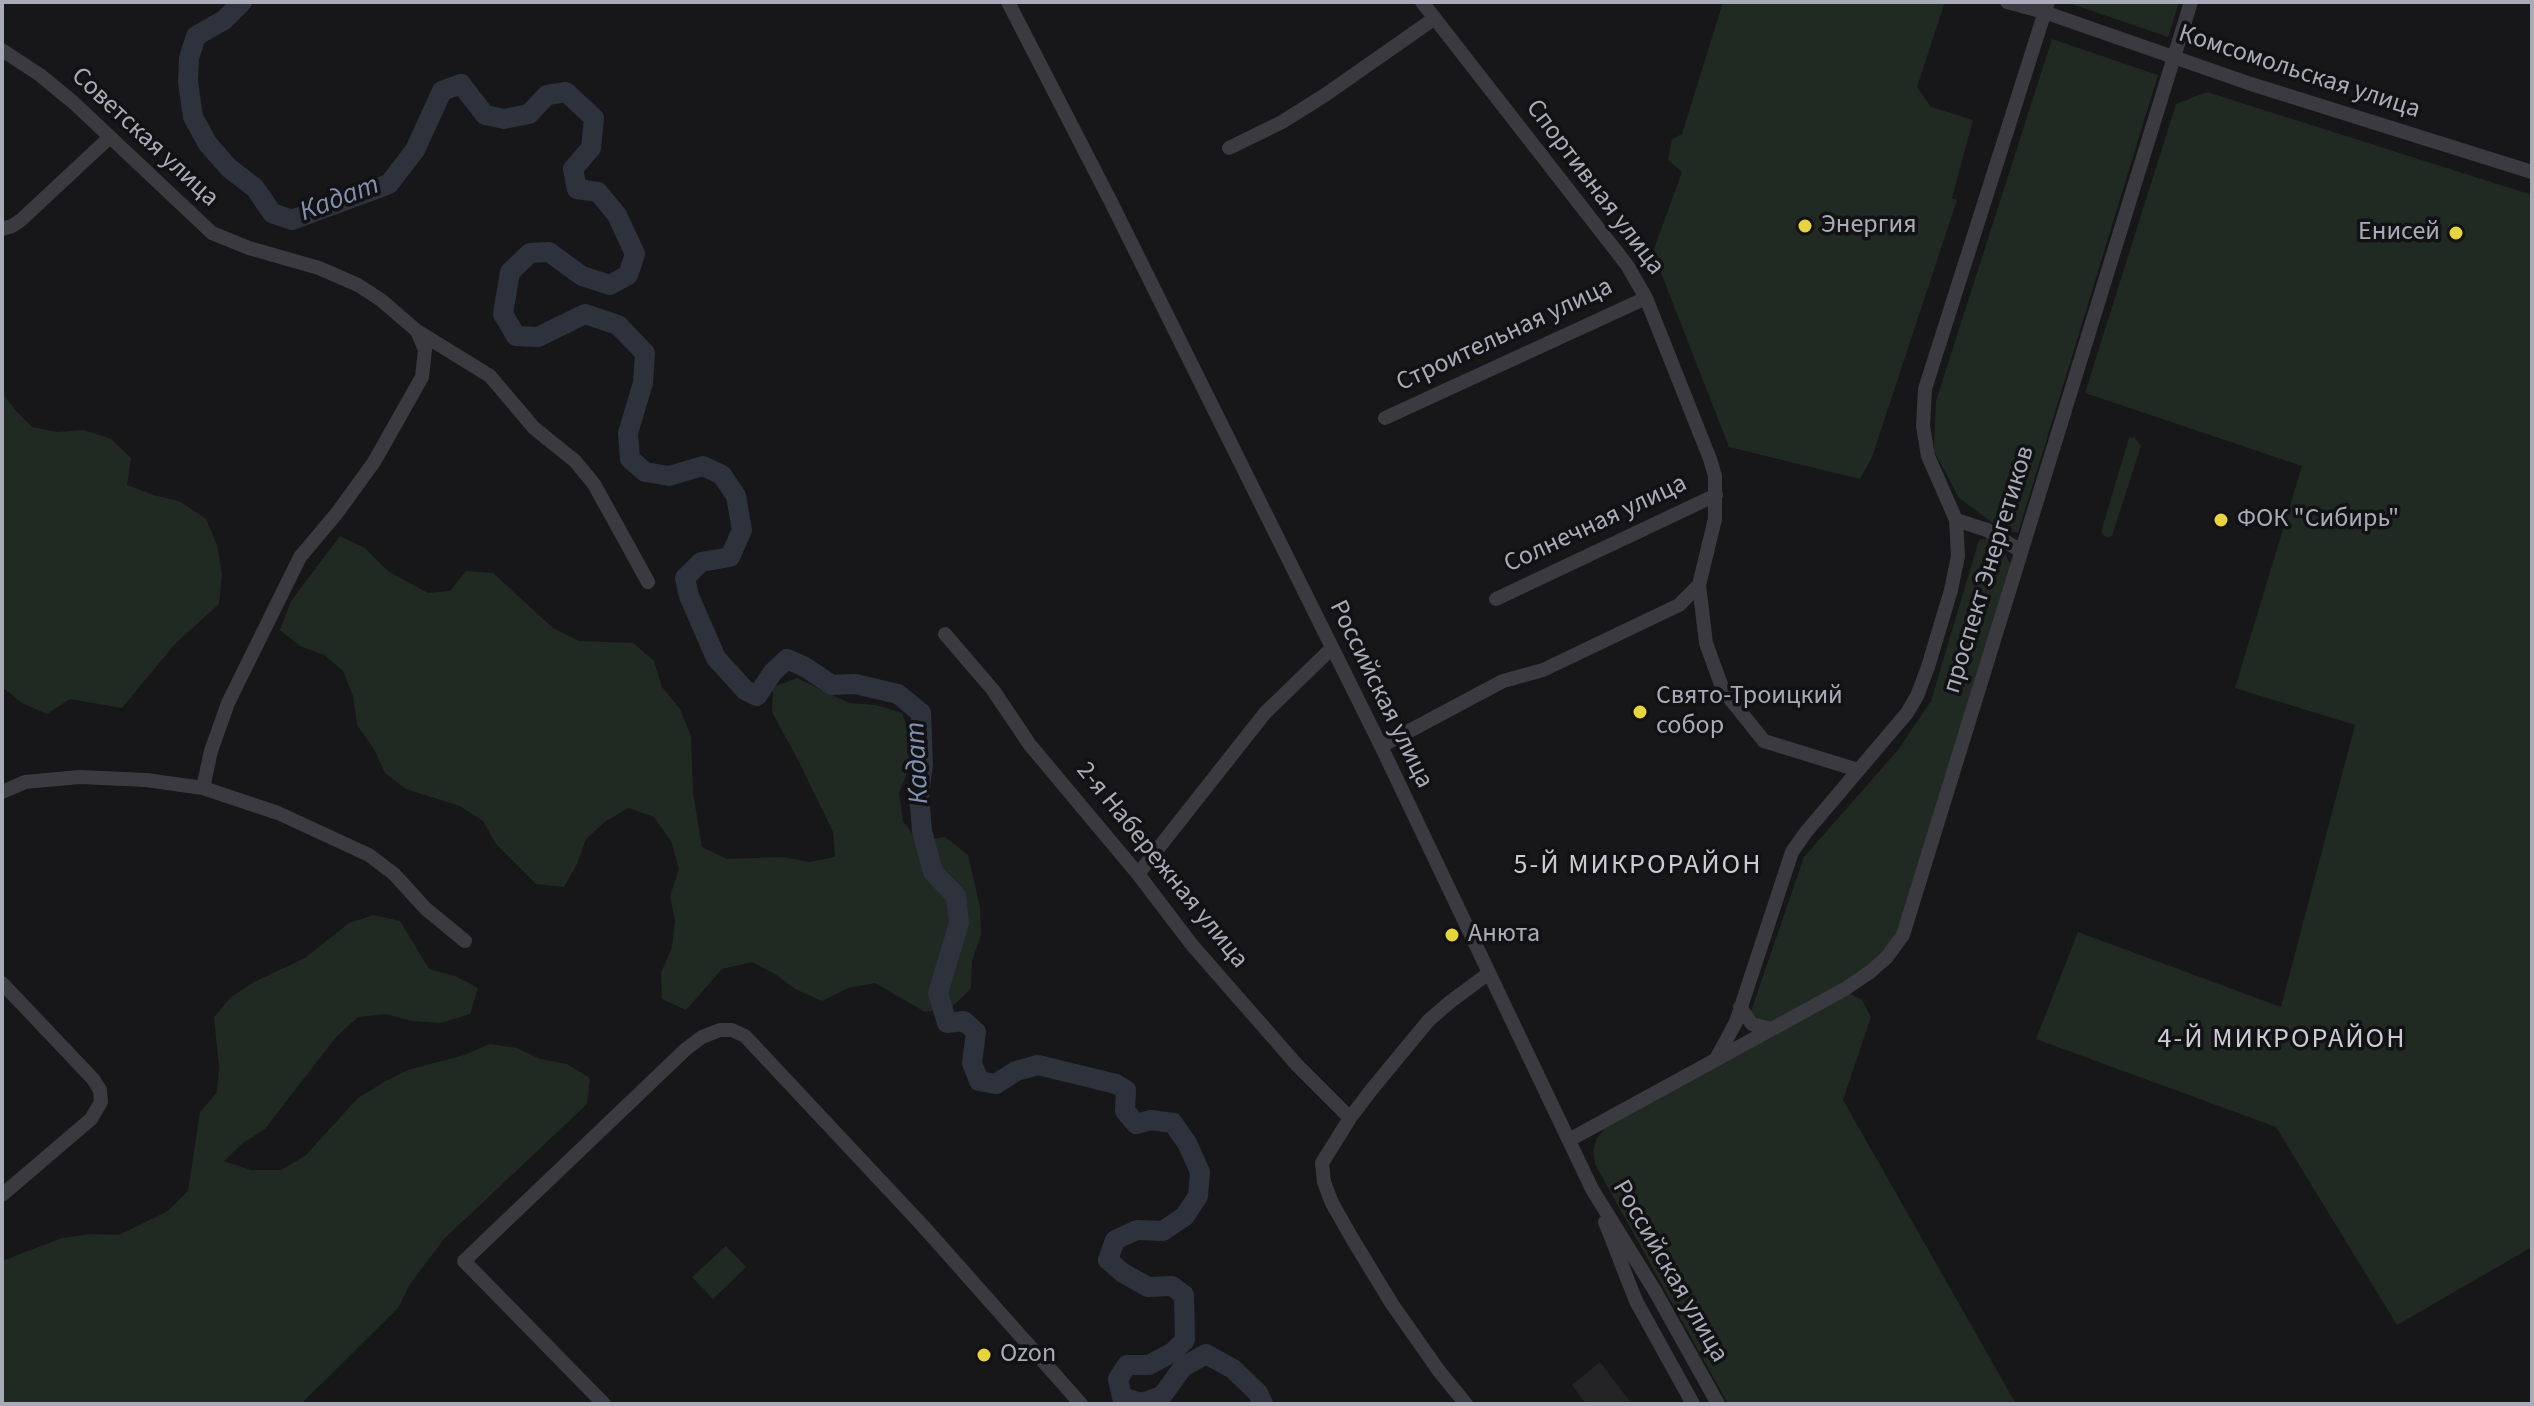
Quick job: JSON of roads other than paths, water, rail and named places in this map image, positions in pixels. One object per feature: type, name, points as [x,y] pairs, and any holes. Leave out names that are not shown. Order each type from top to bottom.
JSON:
[{"type":"street","name":"Российская улица","points":[[1008,2],[1111,202],[1381,746],[1592,1189],[1655,1291],[1718,1404]]},
{"type":"street","name":"Спортивная улица","points":[[1422,2],[1627,265],[1646,298],[1715,476],[1715,519],[1699,585]]},
{"type":"street","name":"Комсомольская улица","points":[[2007,2],[2046,7],[2174,58],[2532,172]]},
{"type":"street","name":"проспект Энергетиков","points":[[1569,1140],[1845,989],[1887,957],[1903,935],[2191,2]]},
{"type":"street","name":"проспект Энергетиков","points":[[1716,1059],[1736,1022],[1792,852],[1890,734],[1917,696],[1951,590],[1958,556],[1956,520],[1928,456],[1923,426],[1925,389],[2046,7]]},
{"type":"street","points":[[1229,148],[1282,122],[1325,95],[1435,18]]},
{"type":"street","name":"Советская улица","points":[[2,50],[40,75],[212,233],[249,248],[340,275],[381,300],[417,331],[490,376],[534,428],[575,461],[594,484],[648,582]]},
{"type":"street","points":[[2,229],[21,220],[110,137]]},
{"type":"street","name":"Строительная улица","points":[[1385,418],[1646,298]]},
{"type":"street","points":[[203,788],[211,751],[228,703],[300,557],[374,462],[422,377],[425,350],[417,331]]},
{"type":"street","name":"Солнечная улица","points":[[1496,599],[1716,495]]},
{"type":"street","points":[[1956,520],[1987,530],[2021,551]]},
{"type":"street","points":[[1381,746],[1503,681],[1543,670],[1679,605],[1699,585]]},
{"type":"street","points":[[1699,585],[1706,643],[1723,690],[1764,741],[1858,770]]},
{"type":"street","name":"2-я Набережная улица","points":[[945,634],[993,690],[1030,745],[1138,874],[1192,945],[1257,1020],[1350,1118]]},
{"type":"street","points":[[1138,874],[1265,713],[1331,649]]},
{"type":"street","points":[[2,792],[25,782],[80,777],[146,780],[203,788],[278,813],[369,855],[465,941]]},
{"type":"street","points":[[1466,1404],[1392,1304],[1353,1240],[1332,1203],[1324,1182],[1322,1163],[1350,1118],[1429,1020],[1489,973]]},
{"type":"street","points":[[2,983],[93,1079],[100,1090],[101,1102],[91,1119],[2,1195]]},
{"type":"street","points":[[1740,1007],[1752,1024],[1771,1029]]},
{"type":"street","points":[[604,1404],[464,1261],[686,1049],[702,1037],[720,1030],[732,1030],[745,1036],[871,1170],[1081,1404]]},
{"type":"street","points":[[1592,1189],[1636,1301],[1693,1404]]},
{"type":"waterway","name":"Кадат","points":[[242,2],[224,20],[196,36],[189,58],[188,82],[193,117],[208,144],[229,168],[255,188],[272,213],[292,220],[389,184],[415,150],[442,91],[461,84],[485,115],[504,119],[529,114],[547,95],[566,92],[594,118],[591,148],[573,169],[577,189],[598,192],[617,215],[635,254],[628,275],[610,285],[582,276],[549,252],[530,253],[510,272],[503,314],[516,336],[538,337],[585,314],[618,325],[645,353],[643,383],[628,433],[630,459],[645,472],[669,476],[703,466],[722,475],[736,496],[742,530],[730,557],[701,562],[685,578],[689,596],[716,658],[745,690],[757,696],[773,672],[787,659],[832,685],[855,684],[898,694],[921,713],[923,764],[919,796],[922,831],[933,872],[956,896],[959,923],[938,993],[947,1023],[964,1021],[976,1032],[972,1063],[979,1081],[996,1084],[1016,1071],[1038,1065],[1116,1084],[1126,1090],[1125,1111],[1136,1124],[1151,1120],[1173,1123],[1187,1143],[1200,1172],[1198,1196],[1185,1216],[1163,1231],[1137,1230],[1115,1240],[1108,1260],[1148,1287],[1172,1286],[1184,1295],[1185,1340],[1173,1352],[1149,1365],[1127,1365],[1118,1379],[1122,1397],[1142,1403],[1162,1396],[1183,1367],[1206,1354],[1233,1369],[1258,1393],[1263,1404]]},
{"type":"place","name":"Энергия","points":[[1805,226]]},
{"type":"place","name":"Енисей","points":[[2456,233]]},
{"type":"place","name":"ФОК \"Сибирь\"","points":[[2221,520]]},
{"type":"place","name":"Свято-Троицкий собор","points":[[1640,712]]},
{"type":"place","name":"Анюта","points":[[1452,935]]},
{"type":"place","name":"Ozon","points":[[984,1355]]},
{"type":"district","name":"5-Й МИКРОРАЙОН","points":[[1638,867]]},
{"type":"district","name":"4-Й МИКРОРАЙОН","points":[[2282,1041]]}]
